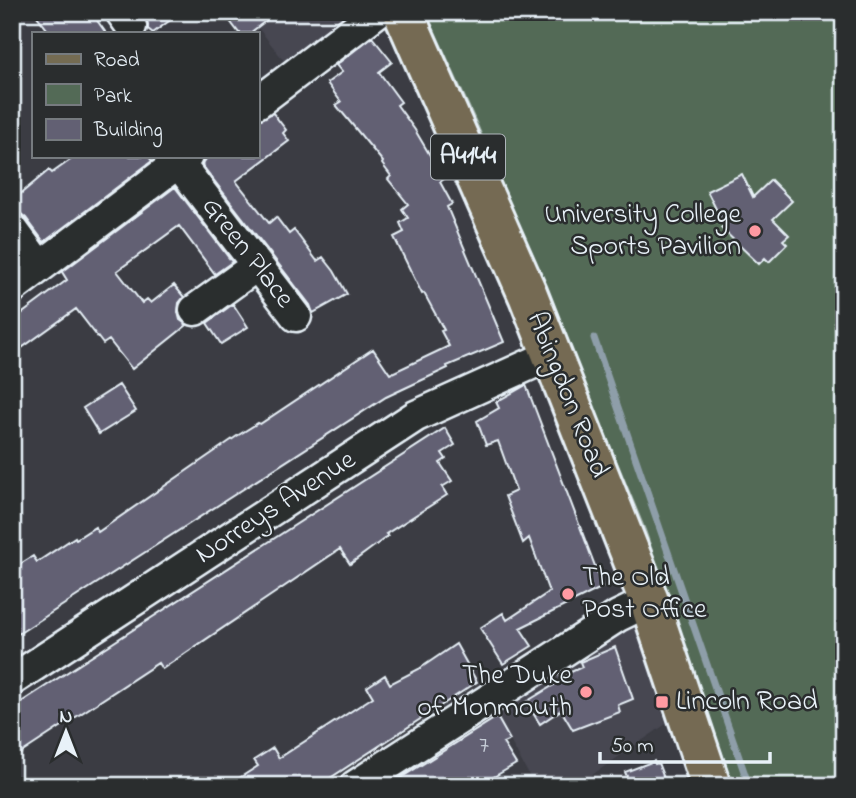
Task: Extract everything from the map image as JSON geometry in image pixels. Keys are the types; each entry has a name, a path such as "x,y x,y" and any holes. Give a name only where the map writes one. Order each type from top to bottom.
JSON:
{"main road":[{"name":"Abingdon Road","path":"403,12 506,244 649,601 711,786"}],"street":[{"path":"259,101 377,12"},
{"path":"12,288 179,158"},
{"name":"Green Place","path":"179,158 296,316"},
{"path":"12,229 40,267"},
{"path":"195,310 256,265"},
{"name":"Norreys Avenue","path":"12,680 416,416 551,355"},
{"path":"355,786 512,693 618,616 649,601"}],"shaded area":[{"path":"223,12 350,12 285,62 249,16"},
{"path":"635,625 666,724 576,786 535,786 495,713"}],"green space":[{"path":"426,12 844,12 844,786 733,786 645,530 478,127"}],"building":[{"path":"34,12 91,12 105,32 49,32"},
{"path":"143,12 181,12 154,32 148,29"},
{"path":"223,12 277,12 251,32 238,32"},
{"path":"372,37 392,62 379,72 401,102 397,105 444,179 440,182 452,204 447,207 504,342 447,366 448,368 386,397 12,638 12,569 33,556 37,562 95,527 98,532 237,436 260,424 373,349 390,374 449,346 441,331 444,330 424,293 422,294 394,237 404,232 400,223 408,218 402,209 408,204 388,179 391,176 383,162 336,105 341,102 327,83 342,72 336,65"},
{"path":"273,113 286,130 283,133 289,141 236,181 269,223 276,217 289,234 294,230 317,261 323,257 334,271 347,294 313,313 310,305 202,165 207,158 259,158 259,119"},
{"path":"73,158 150,158 152,161 44,242 26,218 20,213 12,212 12,201 49,170 52,173"},
{"path":"742,174 753,197 771,180 792,201 773,219 789,235 783,240 787,244 769,262 765,258 759,264 721,228 724,225 707,191"},
{"path":"175,187 232,262 215,274 179,226 117,271 142,303 147,299 151,303 174,285 184,297 179,303 178,312 180,320 187,325 132,369 109,340 103,344 76,309 12,355 12,321 67,280 62,272"},
{"path":"233,304 248,327 221,344 207,323"},
{"path":"119,385 136,411 99,434 83,408"},
{"path":"526,385 603,587 520,628 532,646 503,664 480,628 503,613 507,620 549,592 529,538 523,543 505,496 516,491 498,441 486,445 477,421 499,408 496,402"},
{"path":"445,428 455,445 442,453 446,459 440,463 452,481 442,487 447,495 386,534 388,536 350,564 340,549 162,669 158,663 12,759 12,708"},
{"path":"456,644 477,682 318,786 227,786 258,766 254,760 273,748 279,758 373,697 367,687 385,675 390,684 419,669"},
{"name":"The Duke of Monmouth","path":"615,647 633,699 618,705 620,712 573,730 561,710 540,724 526,702 562,680 560,677 582,667 580,662"},
{"path":"497,717 510,740 503,743 516,764 478,786 388,786"},
{"path":"654,761 655,764 658,763 667,786 631,786 625,772"}],"waterway":[{"path":"594,338 749,786"}],"place":[{"name":"University College Sports Pavilion","path":"755,231"},
{"name":"The Old Post Office","path":"568,594"},
{"name":"The Duke of Monmouth","path":"586,692"},
{"name":"Lincoln Road","path":"662,702"}]}
